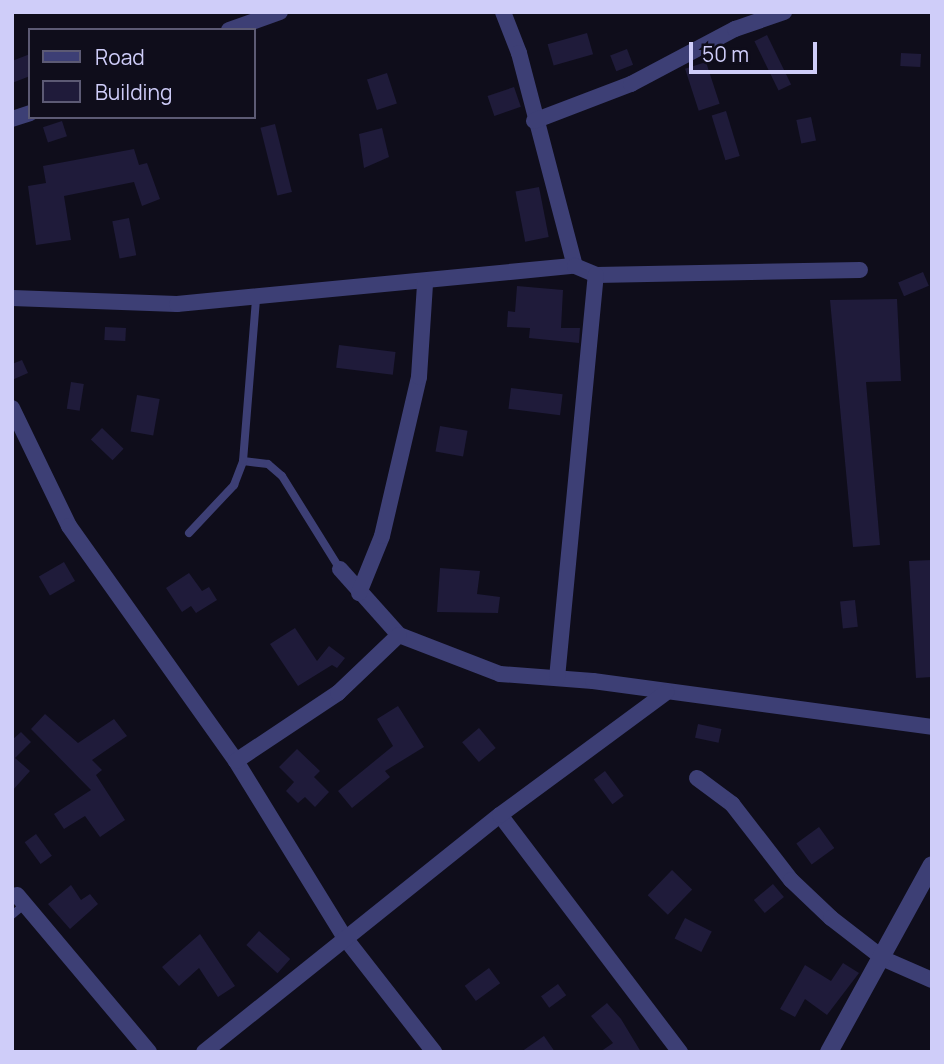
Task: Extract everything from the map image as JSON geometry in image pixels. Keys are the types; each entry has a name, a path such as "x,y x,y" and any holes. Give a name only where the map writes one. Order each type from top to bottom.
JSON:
{"street":[{"path":"235,28 280,12"},
{"path":"503,12 519,53 534,121 575,267"},
{"path":"534,121 631,84 735,29 784,12"},
{"path":"12,298 116,305 256,298 575,267 596,275 860,270"},
{"path":"557,678 596,275"},
{"path":"359,593 382,536 419,377 425,283"},
{"path":"12,408 69,526 236,761 345,938 434,1052"},
{"path":"340,569 399,635 500,674 557,678 932,727"},
{"path":"236,761 338,693 399,635"},
{"path":"204,1052 500,815 667,692"},
{"path":"697,778 732,804 791,880 884,959 932,980"},
{"path":"500,815 680,1052"},
{"path":"829,1052 884,959 932,864"},
{"path":"17,901 149,1052"}],"lane":[{"path":"189,533 234,485 243,461 256,298"},
{"path":"243,461 268,464 282,476 340,569"}],"building":[{"path":"587,33 593,54 554,65 548,44"},
{"path":"767,35 791,84 779,91 754,41"},
{"path":"627,49 633,65 616,71 610,55"},
{"path":"901,53 921,54 920,67 900,66"},
{"path":"28,55 28,77 12,83 12,61"},
{"path":"706,62 720,104 699,111 685,69"},
{"path":"387,73 397,103 377,110 367,79"},
{"path":"514,87 521,107 494,116 488,96"},
{"path":"726,111 740,156 725,160 712,115"},
{"path":"811,117 816,140 801,144 796,120"},
{"path":"62,121 67,136 48,142 43,127"},
{"path":"275,124 292,192 277,196 260,128"},
{"path":"382,128 389,157 364,168 359,134"},
{"path":"134,149 139,165 147,163 160,199 142,206 134,182 64,196 71,240 36,245 28,186 46,183 43,166"},
{"path":"539,187 549,237 525,242 515,192"},
{"path":"129,218 136,255 120,259 112,221"},
{"path":"923,272 929,286 904,296 898,283"},
{"path":"517,286 563,290 561,328 580,328 579,343 529,338 530,328 507,327 508,311 515,312"},
{"path":"897,299 901,381 866,382 880,545 853,547 830,300"},
{"path":"105,327 126,328 125,341 104,340"},
{"path":"339,345 396,352 393,375 336,368"},
{"path":"22,360 28,373 12,380 12,364"},
{"path":"71,382 84,384 80,411 67,409"},
{"path":"511,388 563,394 560,415 508,409"},
{"path":"137,395 160,399 153,435 131,431"},
{"path":"440,426 468,431 463,456 435,452"},
{"path":"102,428 124,449 112,460 91,440"},
{"path":"932,560 932,677 916,678 909,561"},
{"path":"64,562 75,581 50,596 39,576"},
{"path":"440,568 480,571 477,594 500,597 498,613 437,612"},
{"path":"189,573 202,591 209,587 217,600 196,613 191,606 182,612 166,588"},
{"path":"855,600 858,627 843,628 840,602"},
{"path":"295,628 317,661 329,646 345,658 337,668 332,665 298,686 270,644"},
{"path":"398,706 424,747 385,771 390,777 352,808 338,791 393,746 377,719"},
{"path":"45,714 78,743 114,719 127,736 92,760 102,770 96,775 125,820 100,837 85,816 64,829 54,814 91,790 31,729"},
{"path":"698,724 721,729 719,743 695,738"},
{"path":"479,728 496,748 479,762 462,742"},
{"path":"21,732 31,742 15,758 30,771 12,791 12,740"},
{"path":"297,749 320,771 314,777 329,792 315,807 305,797 298,803 286,791 294,782 279,767"},
{"path":"605,771 624,796 612,804 594,779"},
{"path":"819,827 834,848 812,864 796,843"},
{"path":"36,834 52,856 41,864 25,842"},
{"path":"672,870 692,889 668,915 648,895"},
{"path":"773,884 784,897 765,913 754,900"},
{"path":"71,885 81,900 90,894 98,904 70,929 48,904"},
{"path":"685,918 712,932 701,952 675,938"},
{"path":"259,931 290,959 277,973 246,945"},
{"path":"200,934 235,986 218,997 199,968 179,986 162,967"},
{"path":"843,963 859,973 827,1015 805,999 795,1017 780,1009 805,965 831,981"},
{"path":"489,968 500,983 476,1001 465,986"},
{"path":"558,984 566,995 549,1008 541,996"},
{"path":"607,1003 621,1019 641,1052 600,1052 613,1043 591,1016"},
{"path":"544,1036 555,1052 521,1052"}]}
